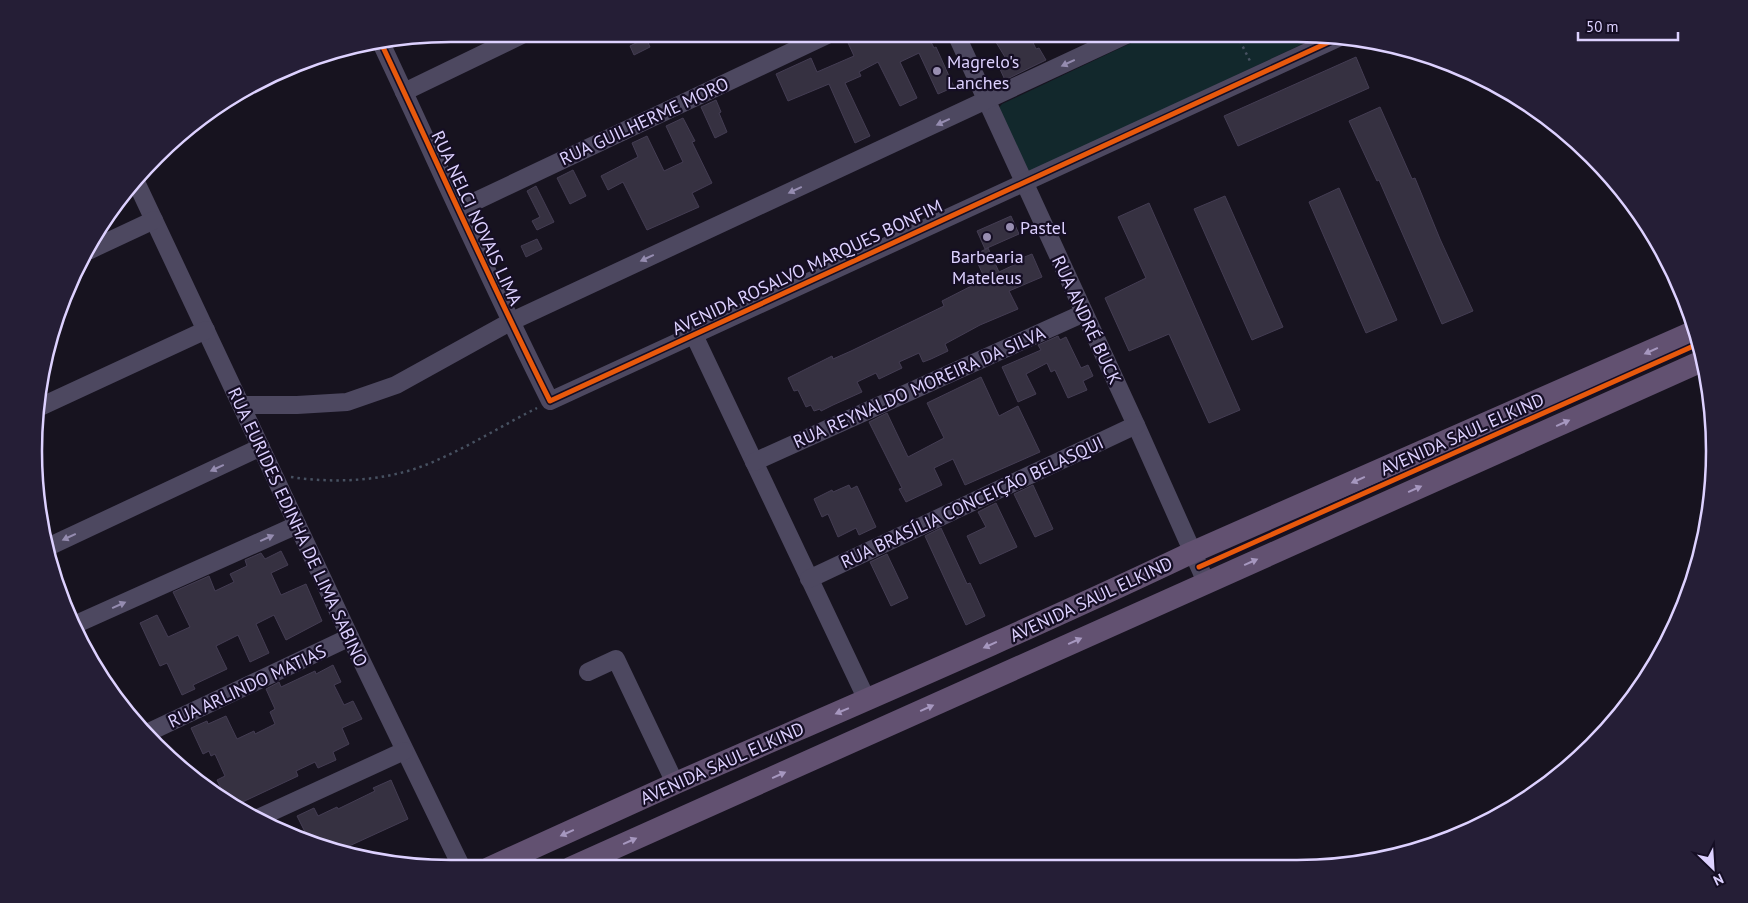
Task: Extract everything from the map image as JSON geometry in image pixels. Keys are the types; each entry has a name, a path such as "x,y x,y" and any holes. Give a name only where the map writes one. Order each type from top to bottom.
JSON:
{"main road":[{"name":"AVENIDA SAUL ELKIND","path":"506,860 674,783 867,700 1193,552 1688,334"},
{"name":"AVENIDA SAUL ELKIND","path":"588,860 1696,364"}],"street":[{"path":"404,92 507,42"},
{"name":"RUA GUILHERME MORO","path":"459,209 812,42"},
{"name":"RUA ANDRÉ BUCK","path":"960,42 1136,424 1206,582"},
{"path":"241,405 297,405 346,402 396,385 510,322 1111,42"},
{"name":"AVENIDA ROSALVO MARQUES BONFIM","path":"550,401 1326,43"},
{"name":"RUA NELCI NOVAIS LIMA","path":"384,48 510,322 550,401"},
{"name":"RUA EURIDES EDINHA DE LIMA SABINO","path":"140,187 350,638 458,860"},
{"path":"97,247 154,220"},
{"name":"RUA REYNALDO MOREIRA DA SILVA","path":"754,462 1084,312"},
{"path":"45,404 206,330"},
{"path":"694,335 867,700"},
{"name":"RUA BRASÍLIA CONCEIÇÃO BELASQUI","path":"809,578 1136,424"},
{"path":"53,545 261,447"},
{"path":"80,622 297,525"},
{"name":"RUA ARLINDO MATIAS","path":"153,730 350,638"},
{"path":"588,672 616,659 674,783"},
{"path":"266,815 404,751"}],"path":[{"path":"1242,42 1257,76"},
{"path":"273,474 314,480 359,480 395,474 434,462 550,401"}],"green space":[{"path":"1133,42 1306,42 1029,172 998,109 1002,104"}],"building":[{"path":"638,42 648,42 650,47 634,55 630,46"},
{"path":"848,42 931,42 934,48 936,47 954,87 938,94 919,53 900,62 917,98 900,106 878,62 859,72 861,76 845,83 870,136 855,143 829,84 788,101 776,74 811,58 817,72 854,56"},
{"path":"996,42 1033,42 1036,49 1039,48 1046,60 1005,80 999,67 1008,62"},
{"path":"1356,57 1369,88 1238,146 1224,116"},
{"path":"716,100 727,132 715,138 701,107"},
{"path":"1380,107 1412,179 1415,178 1473,311 1442,324 1379,180 1377,181 1349,121"},
{"path":"683,118 695,141 692,142 712,183 692,193 699,207 647,230 623,182 608,190 601,176 638,157 632,143 647,136 664,171 683,162 666,126"},
{"path":"573,170 586,196 570,204 557,178"},
{"path":"536,186 554,222 537,230 532,221 540,217 527,191"},
{"path":"1339,188 1397,320 1366,333 1309,202"},
{"path":"1225,196 1283,327 1252,340 1194,209"},
{"path":"1149,203 1240,410 1209,423 1169,334 1129,351 1105,298 1146,278 1118,217"},
{"path":"1011,216 1019,234 985,249 977,231"},
{"path":"537,239 542,249 526,257 521,246"},
{"path":"988,248 999,272 1018,263 1017,260 1032,254 1042,277 1009,291 1018,309 980,325 945,344 948,351 931,359 923,362 919,353 899,362 902,368 879,379 876,373 857,382 862,392 821,411 820,409 814,411 811,405 806,407 798,390 794,391 788,378 832,356 833,359 851,351 944,306 942,301 985,279 974,255"},
{"path":"1058,336 1060,340 1066,337 1081,368 1088,365 1093,376 1083,381 1087,390 1068,398 1055,370 1051,372 1047,363 1026,374 1036,394 1018,402 1002,367 1041,350 1038,345"},
{"path":"981,377 999,416 1018,406 1040,452 965,485 953,459 934,468 942,485 906,502 899,489 902,488 869,422 887,413 908,457 944,438 927,403"},
{"path":"849,485 851,489 857,486 876,527 859,535 856,528 838,537 828,514 822,517 814,499 832,490 833,492"},
{"path":"1033,485 1053,529 1035,537 1014,494"},
{"path":"996,503 1017,547 980,564 967,536 986,527 978,512"},
{"path":"941,528 967,584 970,583 985,616 966,625 925,536"},
{"path":"281,551 288,565 271,573 281,595 306,584 322,621 286,640 274,615 256,624 269,653 250,662 238,635 216,646 227,669 193,685 195,689 182,695 167,663 160,666 140,623 157,615 168,637 190,627 173,592 209,576 215,591 234,582 230,574 247,566 245,560 261,553 265,559"},
{"path":"887,554 908,598 891,606 870,562"},
{"path":"333,665 341,682 334,685 344,705 353,701 362,719 342,728 349,744 333,752 336,760 318,768 315,762 296,771 298,776 241,803 222,790 217,780 225,776 215,754 211,756 209,751 203,754 191,728 207,721 208,724 226,716 237,739 254,731 255,734 275,724 270,712 275,709 266,689 279,682 281,687 315,671 316,674"},
{"path":"391,780 408,819 347,847 306,833 297,816 314,808 318,816 337,807 338,809 375,791 373,788"}],"cycle path":[{"path":"384,48 550,401 1326,43"},
{"path":"1199,567 1692,347"}],"place":[{"name":"Magrelo's Lanches","path":"937,71"},
{"name":"Pastel","path":"1010,227"},
{"name":"Barbearia Mateleus","path":"987,237"}]}
